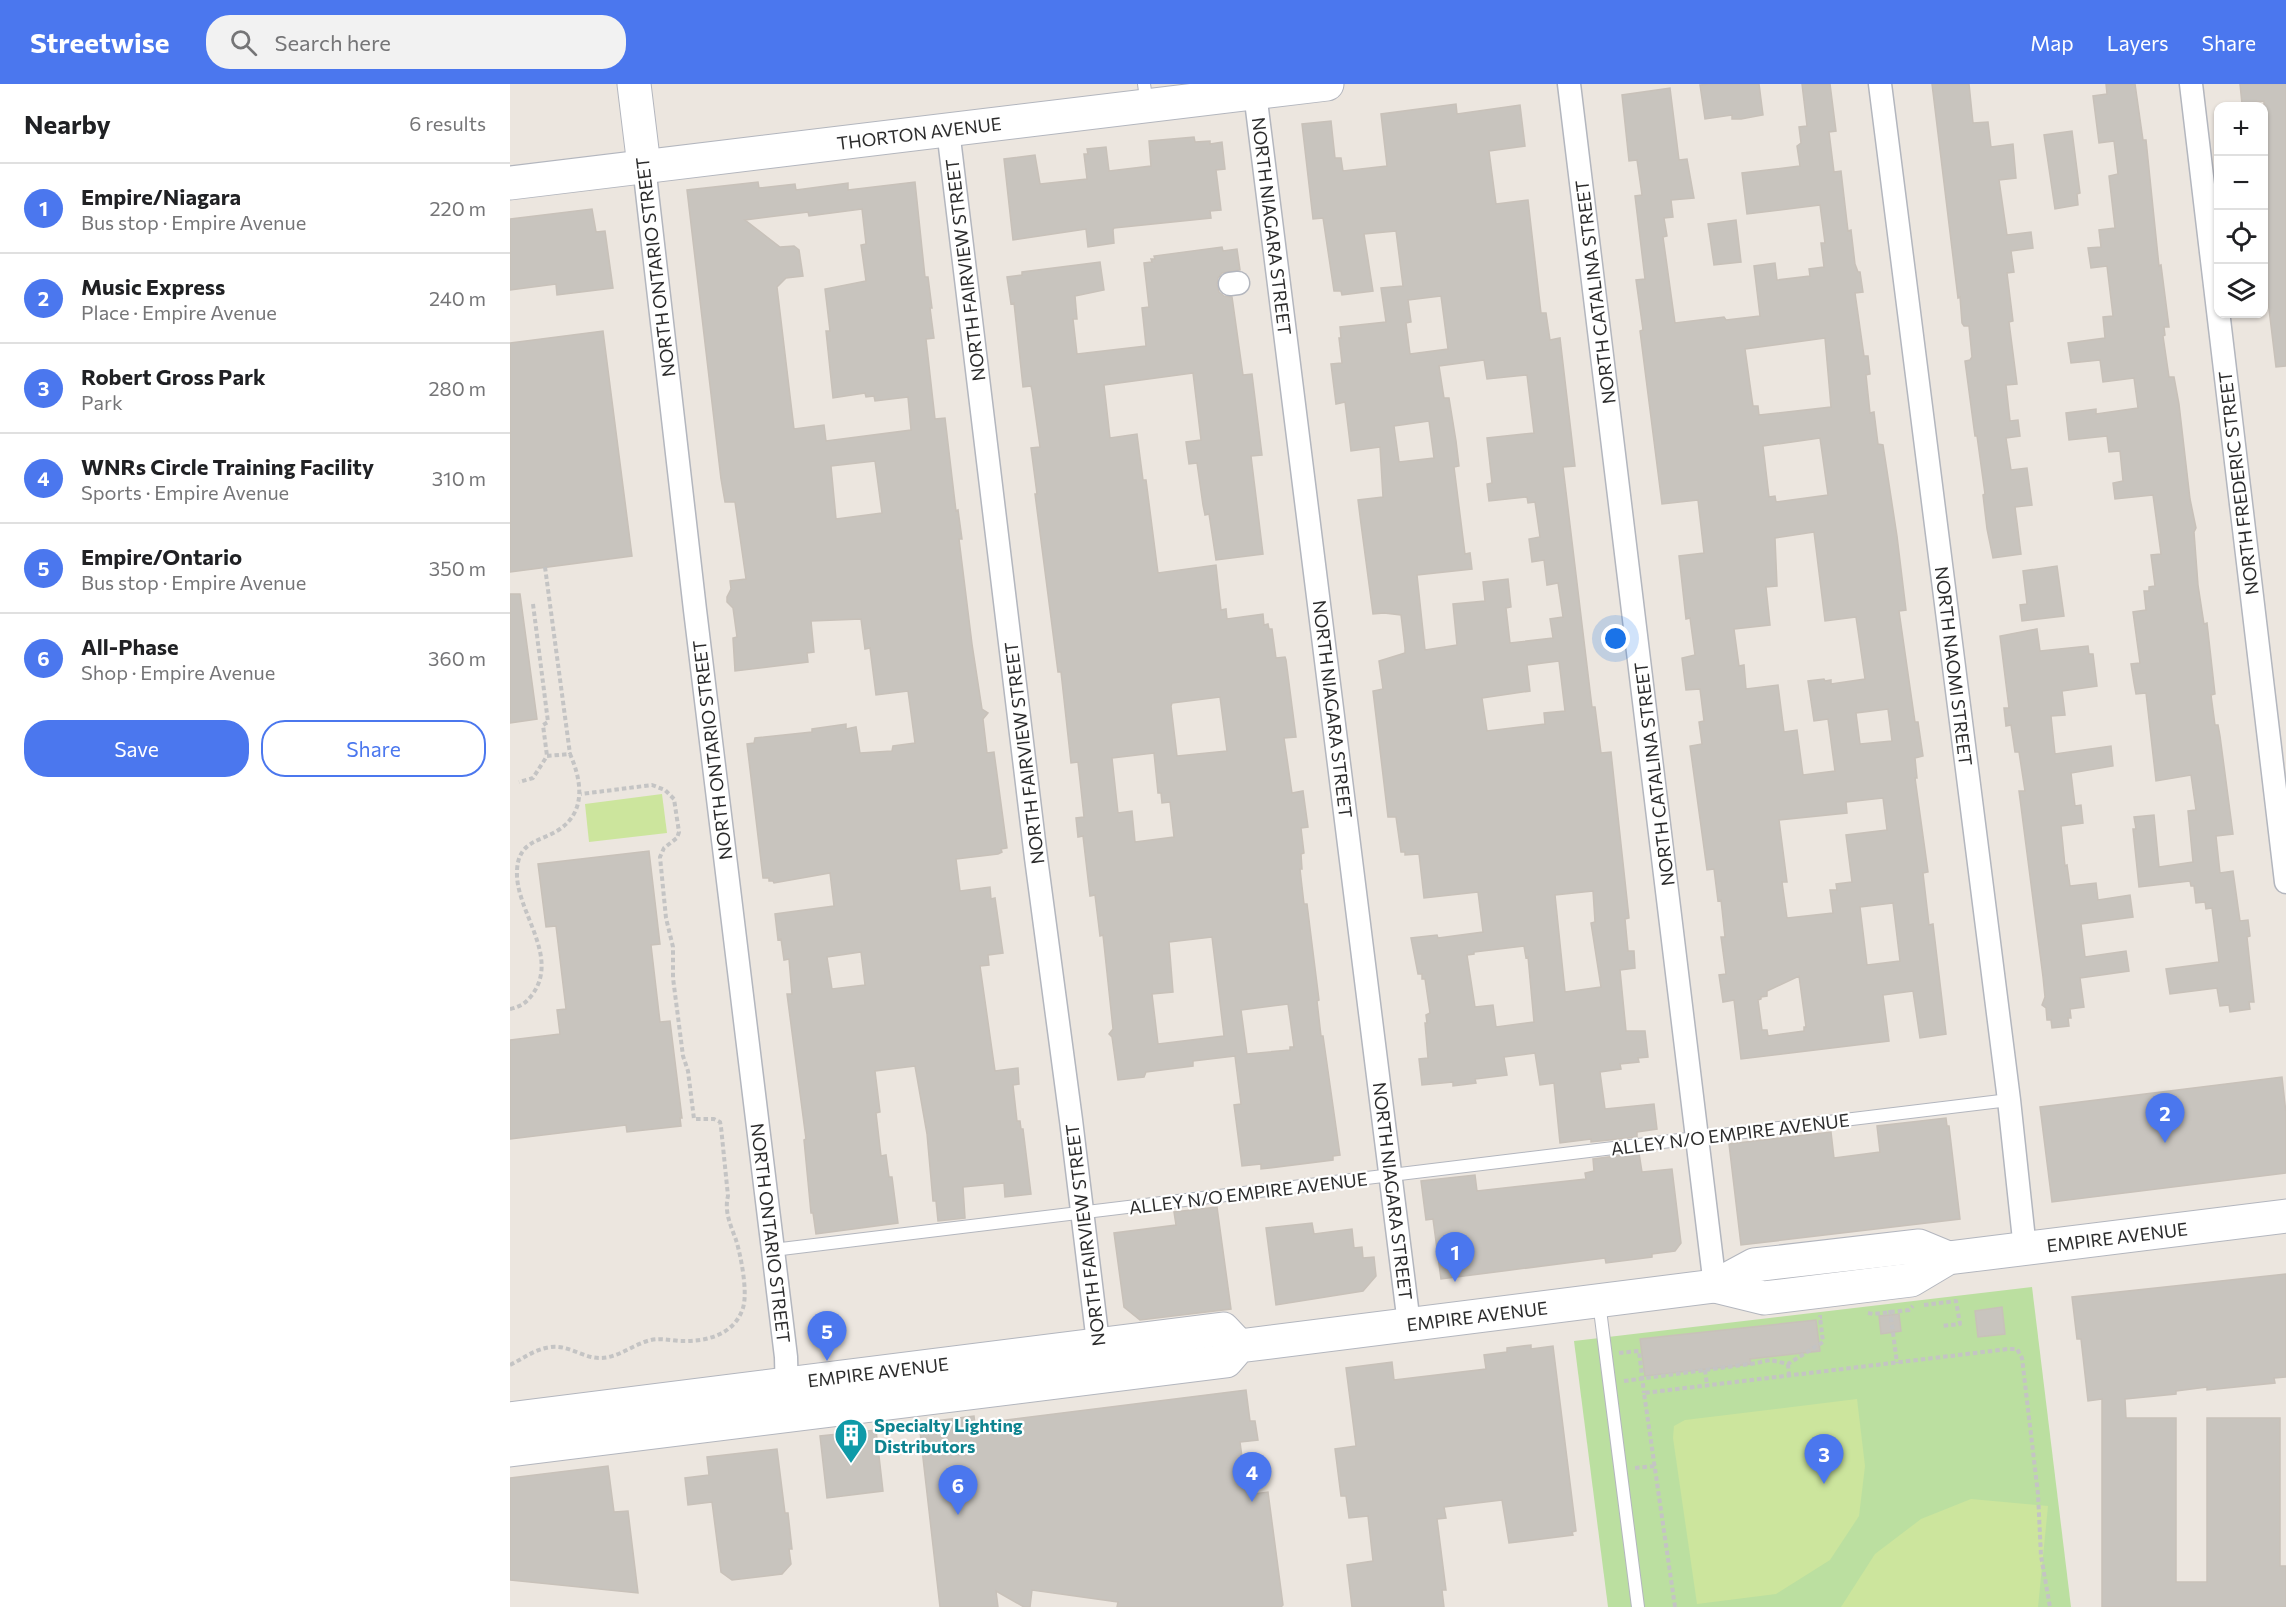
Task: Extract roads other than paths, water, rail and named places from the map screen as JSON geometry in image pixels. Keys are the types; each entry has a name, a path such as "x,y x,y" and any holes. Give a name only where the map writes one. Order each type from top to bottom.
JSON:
{"main road":[{"name":"NORTH ONTARIO STREET","path":"634,84 644,166"},
{"name":"THORTON AVENUE","path":"510,183 948,130 1146,95 1256,93 1327,84"},
{"name":"EMPIRE AVENUE","path":"510,1419 787,1383 1100,1360 1226,1361 1239,1346 1715,1286 1764,1298 1888,1297 1948,1258 2286,1216"},
{"name":"EMPIRE AVENUE","path":"1715,1286 1754,1265 1919,1246 1948,1258"},
{"name":"EMPIRE AVENUE","path":"510,1450 788,1416 1100,1360"}],"street":[{"name":"NORTH CATALINA STREET","path":"1569,84 1715,1286"},
{"name":"NORTH NAOMI STREET","path":"1880,84 2009,1100 2025,1249"},
{"name":"NORTH FREDERIC STREET","path":"2191,84 2286,882"},
{"name":"NORTH NIAGARA STREET","path":"1256,93 1409,1324"},
{"name":"NORTH FAIRVIEW STREET","path":"948,130 1036,858 1100,1360"},
{"name":"NORTH ONTARIO STREET","path":"644,166 695,610 786,1357 788,1416"}],"lane":[{"name":"ALLEY N/O EMPIRE AVENUE","path":"773,1250 2009,1100"},
{"path":"1599,1300 1638,1607"}],"place":[{"name":"Music Express","path":"2165,1143"},
{"name":"Empire/Niagara","path":"1455,1282"},
{"name":"Empire/Ontario","path":"827,1361"},
{"name":"Specialty Lighting Distributors","path":"851,1464"},
{"name":"Robert Gross Park","path":"1824,1484"},
{"name":"WNRs Circle Training Facility","path":"1252,1502"},
{"name":"All-Phase","path":"958,1515"}]}
